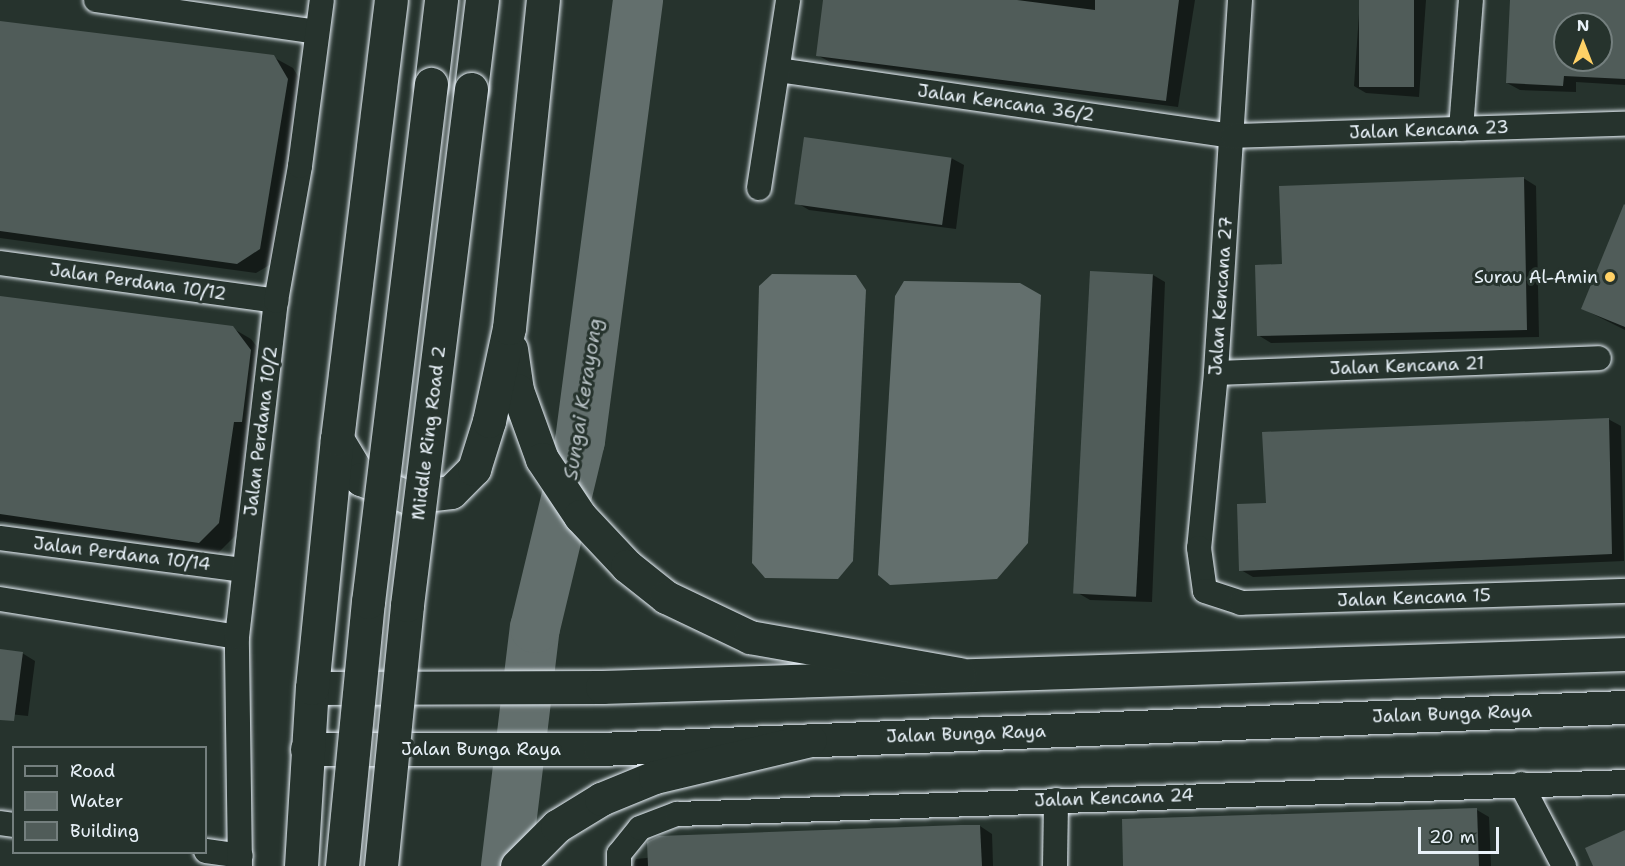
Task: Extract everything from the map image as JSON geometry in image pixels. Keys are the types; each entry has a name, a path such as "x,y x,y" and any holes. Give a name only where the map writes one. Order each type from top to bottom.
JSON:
{"main road":[{"path":"301,866 312,688 336,439 391,0"},
{"path":"342,866 368,602 441,0"},
{"name":"Middle Ring Road 2","path":"381,866 407,605 482,0"},
{"path":"336,439 361,479 408,496 451,492 474,469 489,421 508,328 543,0"},
{"path":"508,328 517,390 542,459 580,516 627,566 666,597 750,637 959,674"},
{"path":"312,688 602,687 1625,654"},
{"name":"Jalan Bunga Raya","path":"308,749 600,749 1625,708"},
{"path":"517,866 557,826 601,799 655,777 810,740"}],"street":[{"path":"96,0 317,32"},
{"name":"Jalan Perdana 10/2","path":"241,861 237,637 276,301 300,166 322,0"},
{"path":"759,188 788,0"},
{"name":"Jalan Kencana 27","path":"1205,591 1199,548 1216,373 1240,0"},
{"path":"1461,129 1472,0"},
{"name":"Jalan Kencana 36/2","path":"778,70 1233,136"},
{"name":"Jalan Kencana 23","path":"1233,136 1625,124"},
{"name":"Jalan Perdana 10/12","path":"0,262 276,301"},
{"name":"Jalan Kencana 21","path":"1216,373 1599,358"},
{"name":"Jalan Perdana 10/14","path":"0,538 244,570"},
{"name":"Jalan Kencana 15","path":"1205,591 1241,603 1625,591"},
{"path":"0,599 237,637"},
{"name":"Jalan Kencana 24","path":"619,860 640,828 677,814 1625,782"},
{"path":"1521,784 1564,866"},
{"path":"1055,866 1056,800"},
{"path":"207,851 241,861"}],"water":[{"path":"772,274 856,275 866,290 853,561 838,579 765,578 752,563 759,286"},
{"path":"904,281 1020,283 1041,295 1028,543 997,579 890,585 878,575 895,296"}],"building":[{"path":"823,0 1017,0 1095,10 1095,0 1179,0 1166,101 816,56"},
{"path":"1359,0 1414,0 1414,87 1359,87"},
{"path":"1510,0 1625,0 1625,79 1564,76 1563,86 1506,83"},
{"path":"0,21 274,55 288,79 260,249 237,264 0,231"},
{"path":"804,137 952,158 942,225 795,204"},
{"path":"1524,177 1527,330 1257,336 1255,265 1282,264 1279,186"},
{"name":"Surau Al-Amin","path":"1625,205 1625,327 1581,309"},
{"path":"1090,271 1153,274 1136,597 1073,594"},
{"path":"0,296 233,326 251,350 242,422 234,422 219,523 199,543 0,514"},
{"path":"1609,418 1612,554 1239,571 1237,504 1266,503 1262,432"},
{"path":"0,649 23,652 14,721 0,720"},
{"path":"1477,808 1479,866 1123,866 1122,819"},
{"path":"980,825 982,866 648,866 647,842 659,836"},
{"path":"1625,830 1625,866 1593,866 1585,848"}],"waterway":[{"name":"Sungai Kerayong","path":"506,866 535,628 580,441 638,0"}],"place":[{"name":"Surau Al-Amin","path":"1610,277"}]}
